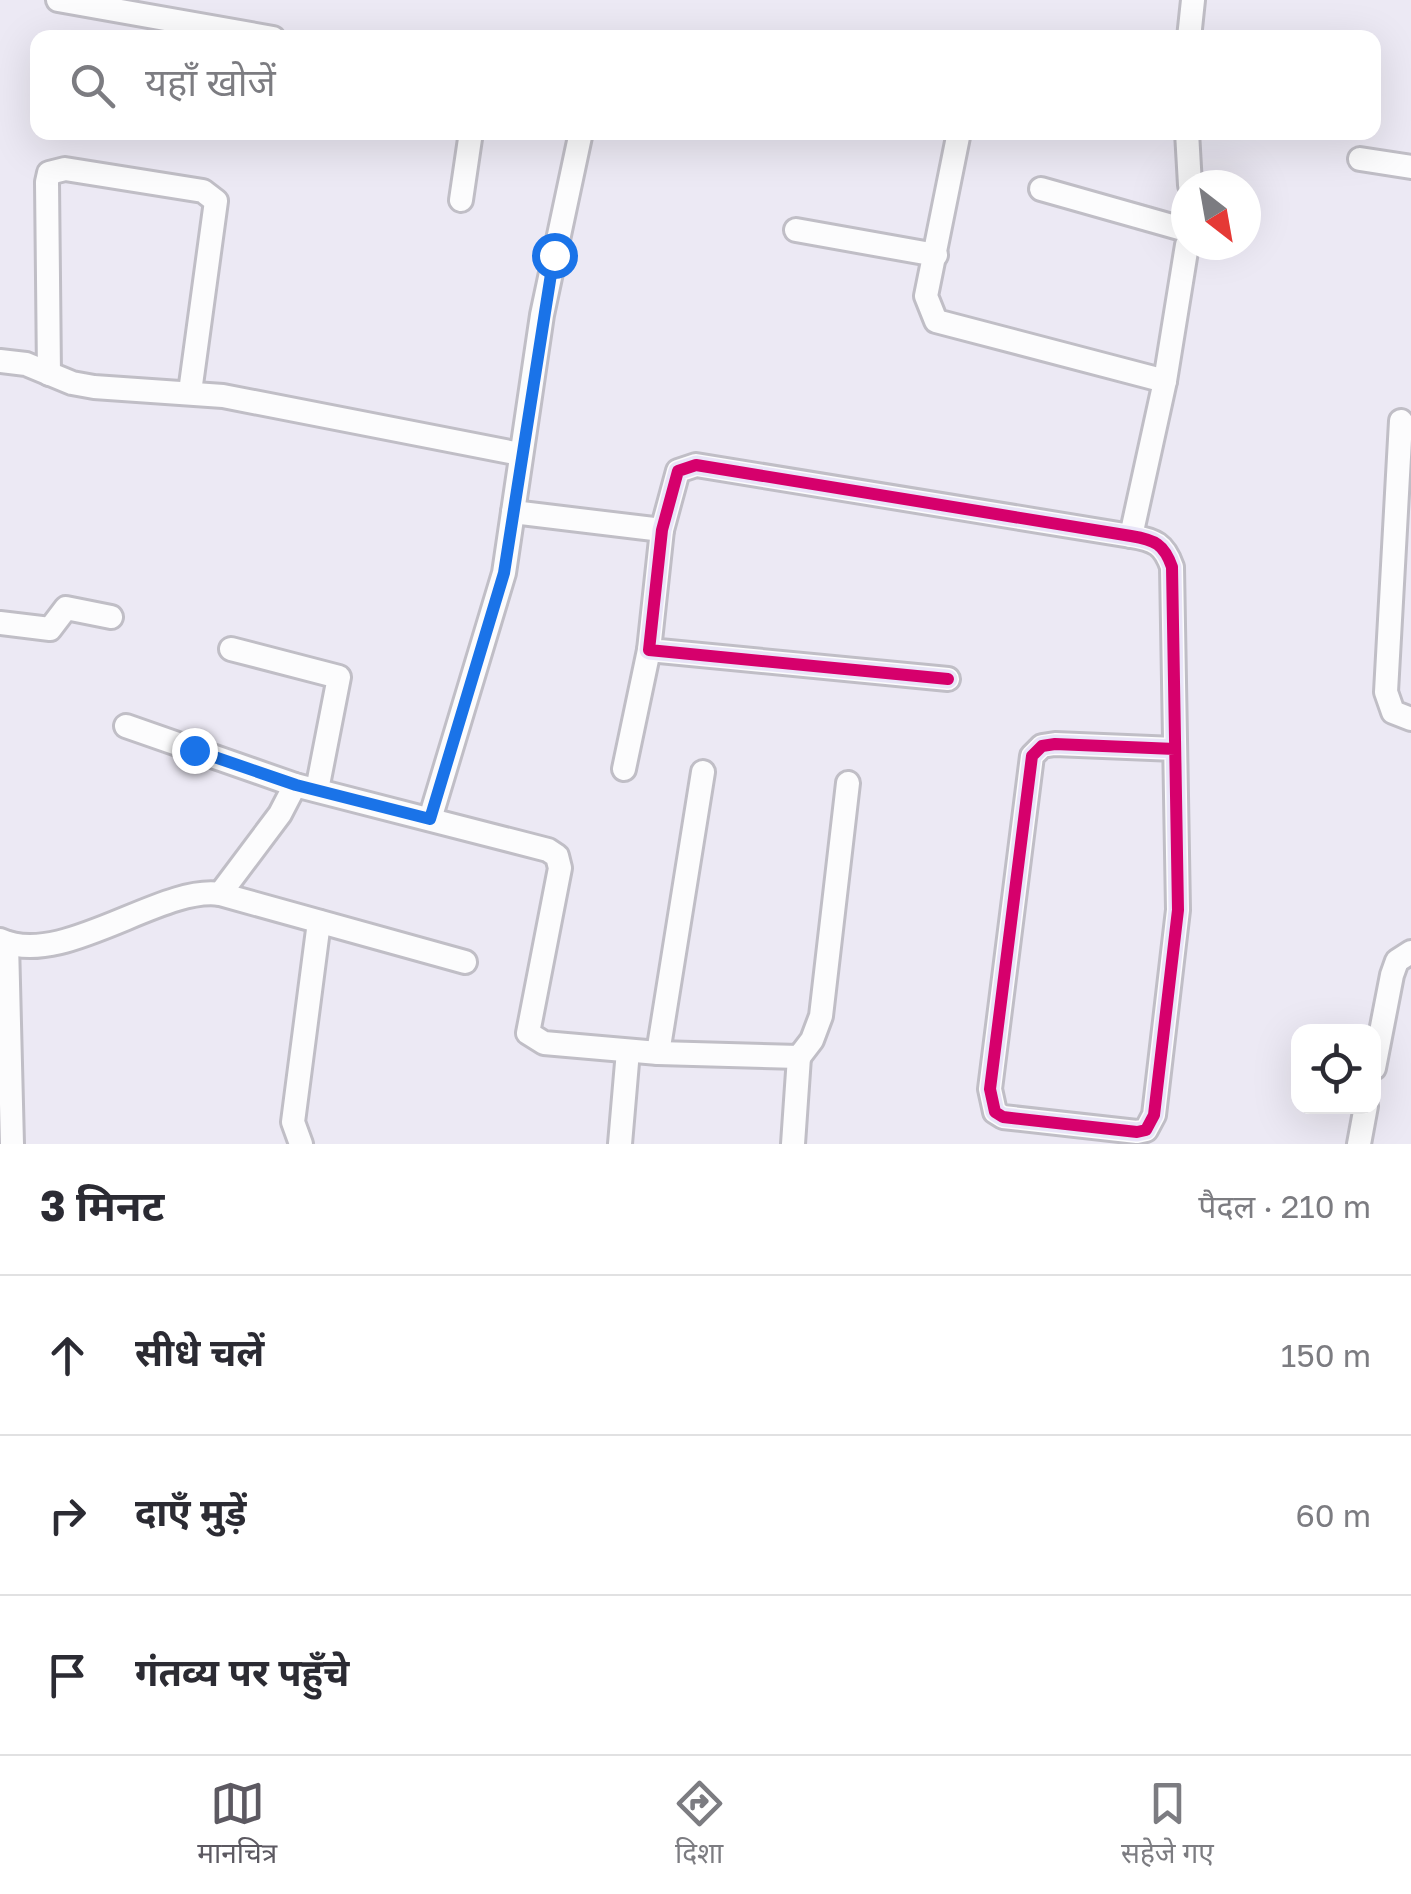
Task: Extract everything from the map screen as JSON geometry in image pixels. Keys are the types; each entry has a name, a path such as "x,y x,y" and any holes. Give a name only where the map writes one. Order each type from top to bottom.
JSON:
{"street":[{"path":"58,0 228,30"},
{"path":"1190,30 1193,0"},
{"path":"461,200 469,140"},
{"path":"430,819 504,573 542,315 579,140"},
{"path":"958,140 926,296 936,321 1165,381"},
{"path":"1187,140 1189,170"},
{"path":"1360,160 1411,167"},
{"path":"50,374 47,182 48,174 65,168 203,191 216,201 190,392"},
{"path":"1042,189 1171,226"},
{"path":"796,230 936,255"},
{"path":"1131,536 1165,381 1184,260"},
{"path":"0,362 26,364 94,387 190,392 520,454"},
{"path":"1401,421 1404,484 1386,692 1393,712 1411,720"},
{"path":"624,769 648,650 662,530 678,471 696,465 1154,540 1166,548 1172,567 1178,910 1151,1124 1146,1130 1128,1132 1003,1117 995,1112 990,1089 1032,756 1042,746 1055,744 1175,750"},
{"path":"513,512 662,530"},
{"path":"0,624 50,628 66,608 111,617"},
{"path":"220,894 306,788 339,677 231,649"},
{"path":"648,650 948,679"},
{"path":"126,726 306,788 539,845 557,856 560,868 528,1033 544,1043 658,1054 798,1057"},
{"path":"658,1054 703,772"},
{"path":"793,1144 798,1057 812,1040 820,1016 848,784"},
{"path":"12,1144 4,941 80,936 184,896 220,894 466,962"},
{"path":"302,1144 293,1122 319,922"},
{"path":"1381,1031 1392,974 1397,961 1411,952"},
{"path":"620,1144 628,1051"},
{"path":"1358,1144 1364,1114"}],"cycle path":[{"path":"948,679 649,650 662,530 678,471 696,465 1131,536 1158,544 1166,553 1172,567 1178,910 1154,1115 1146,1130 1137,1132 1003,1117 995,1112 990,1089 1032,756 1042,746 1055,744 1175,749"}],"route":[{"path":"194,750 296,785 430,819 504,573 554,255"}]}
